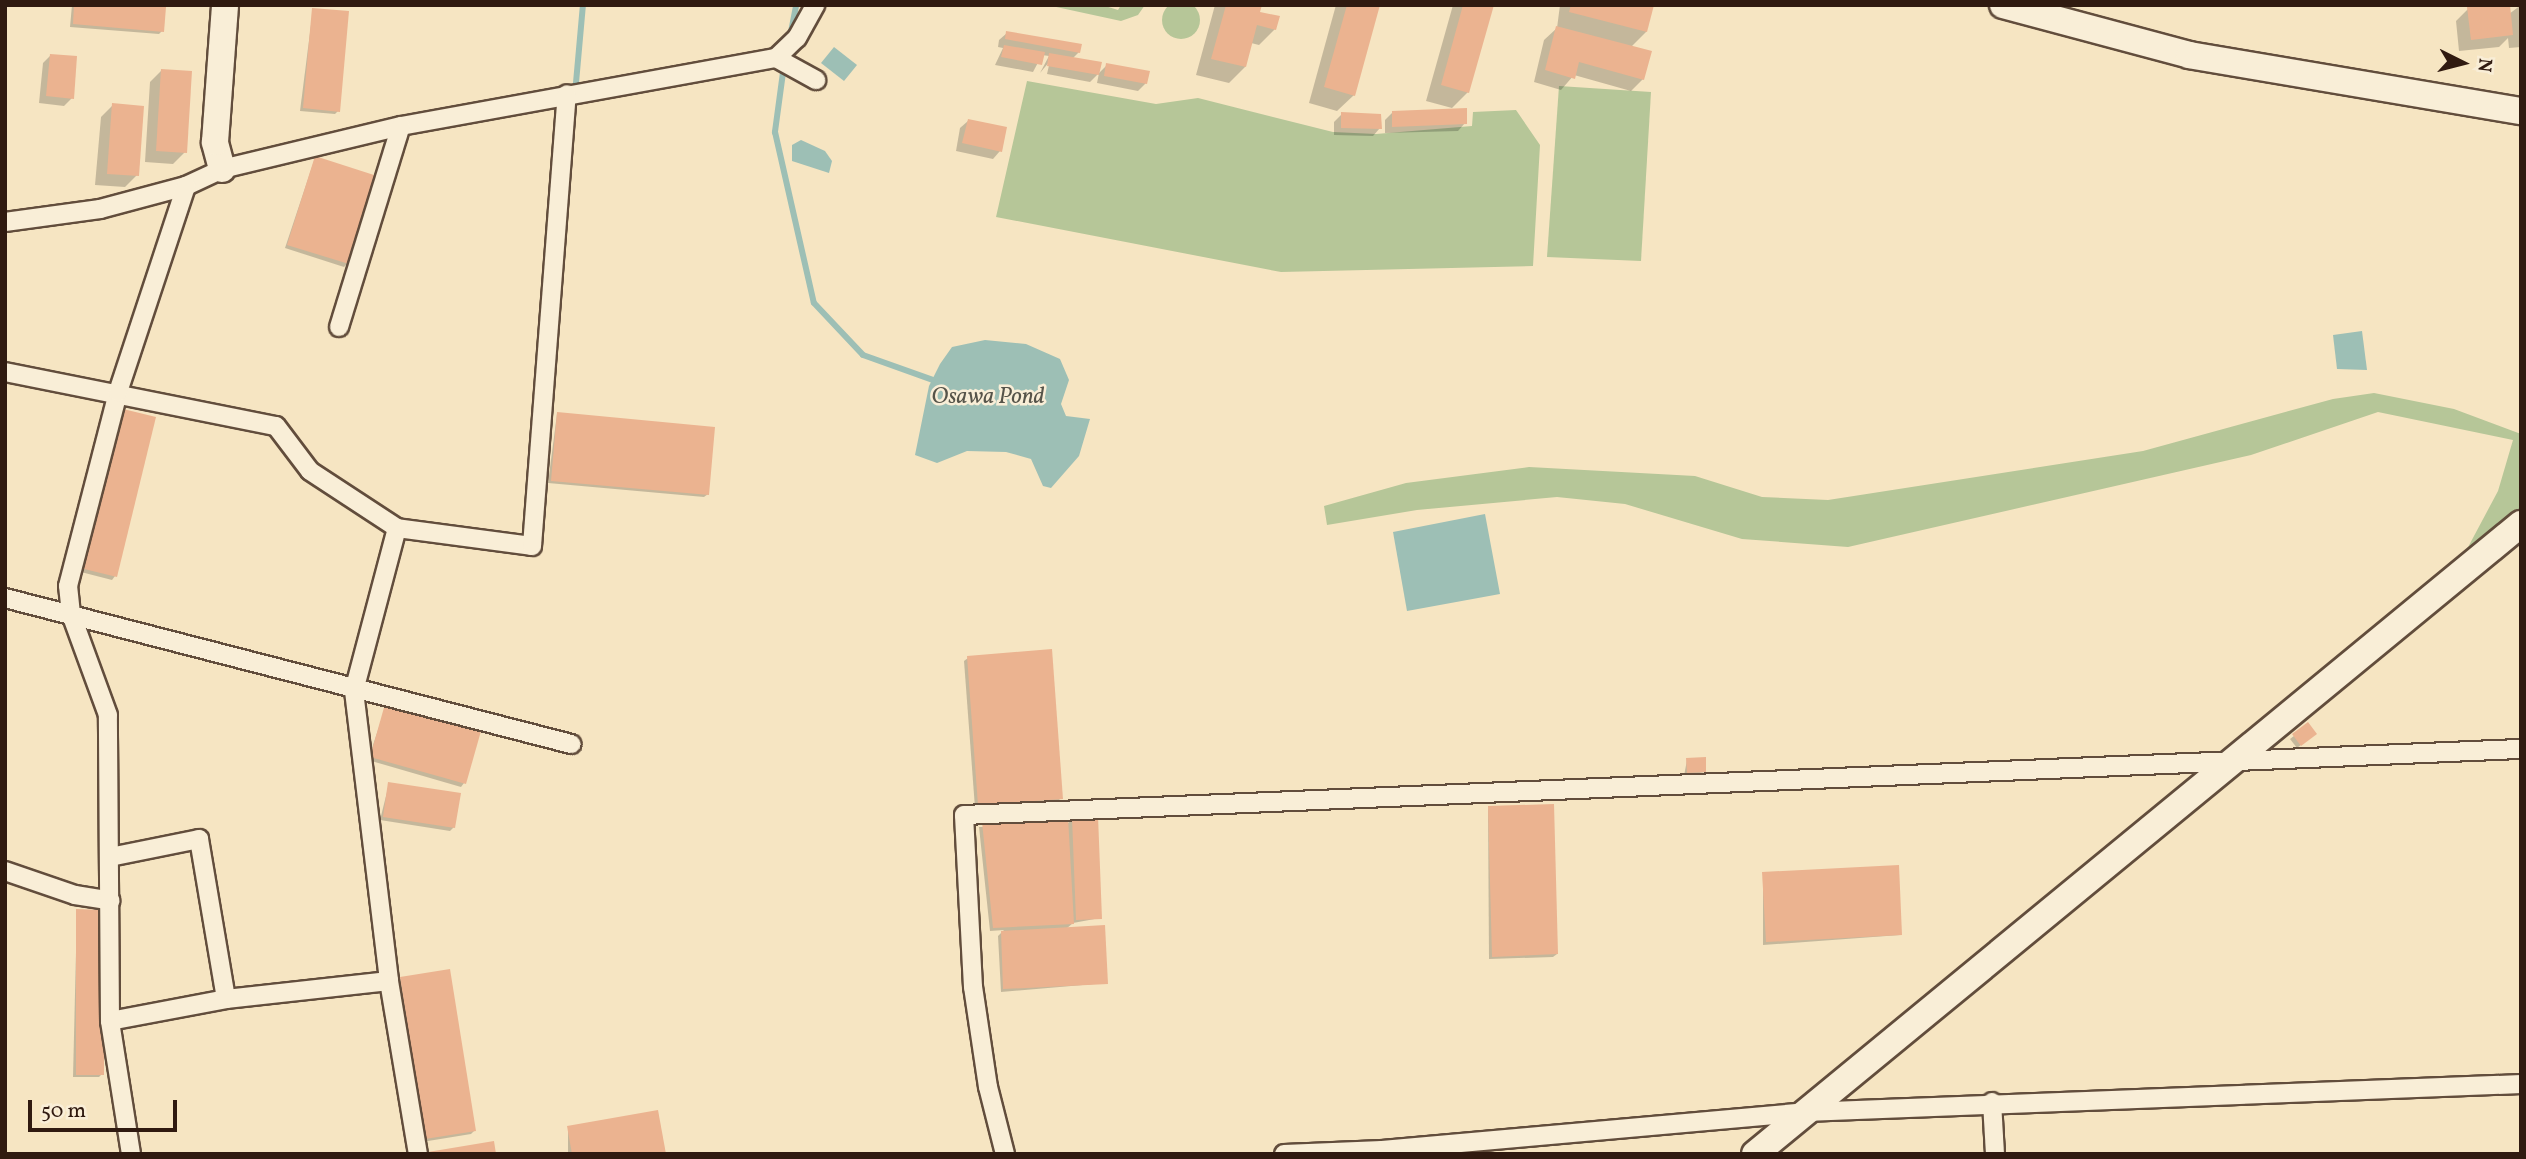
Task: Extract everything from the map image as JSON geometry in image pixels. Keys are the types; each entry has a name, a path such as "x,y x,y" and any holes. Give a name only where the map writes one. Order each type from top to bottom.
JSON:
{"street":[{"path":"222,169 215,142 225,5"},
{"path":"5,222 100,209 186,186 222,169 401,126 776,58 797,38 815,5"},
{"path":"2003,5 2189,55 2521,111"},
{"path":"776,58 816,80"},
{"path":"5,372 118,392 276,426 310,471 397,528 531,546 567,94"},
{"path":"339,327 401,126"},
{"path":"131,1154 110,1021 108,715 71,614 68,586 118,392 186,186"},
{"path":"1755,1154 2521,524"},
{"path":"397,528 354,691 389,982 418,1154"},
{"path":"5,598 354,691 572,744"},
{"path":"1005,1154 988,1087 973,987 964,815 2521,749"},
{"path":"110,857 199,839 226,999"},
{"path":"5,871 75,895 111,901"},
{"path":"110,1021 226,999 389,982"},
{"path":"1284,1154 1382,1150 1805,1112 1992,1102 2521,1084"},
{"path":"1992,1102 1995,1154"}],"green space":[{"path":"1181,1 1194,7 1200,20 1194,33 1181,39 1168,33 1162,20 1168,7"},
{"path":"1047,5 1102,5 1118,10 1121,5 1145,5 1138,15 1121,21"},
{"path":"1027,81 1156,104 1198,98 1333,132 1376,134 1472,126 1473,112 1516,110 1540,145 1533,266 1281,272 996,217"},
{"path":"1559,86 1651,92 1641,261 1547,257"},
{"path":"2374,393 2454,409 2521,434 2521,508 2466,551 2498,491 2513,440 2378,412 2251,455 1848,547 1742,539 1625,504 1557,497 1417,510 1327,525 1324,506 1406,483 1529,467 1695,476 1762,497 1828,500 2143,451 2333,399"}],"water":[{"path":"834,47 857,65 844,81 821,63"},
{"path":"801,140 825,151 832,161 829,173 792,161 792,145"},
{"path":"2362,331 2367,370 2337,369 2333,335"},
{"name":"Osawa Pond","path":"985,340 1026,344 1060,359 1069,380 1061,404 1066,416 1090,419 1079,456 1051,488 1043,486 1031,459 1006,452 967,451 937,463 915,455 929,386 940,364 952,347"},
{"path":"1485,514 1500,594 1407,611 1393,532"}],"building":[{"path":"74,5 166,7 164,32 73,24"},
{"path":"1226,5 1262,5 1260,12 1280,16 1276,30 1257,25 1246,67 1211,59"},
{"path":"1347,5 1380,5 1355,96 1324,87"},
{"path":"1463,5 1494,5 1469,93 1441,85"},
{"path":"1571,5 1654,5 1647,32 1569,12"},
{"path":"2510,5 2513,35 2471,40 2467,7"},
{"path":"312,8 349,11 340,112 303,108"},
{"path":"1556,26 1652,51 1644,80 1579,62 1575,79 1545,70"},
{"path":"1006,31 1082,44 1080,53 1005,39"},
{"path":"1004,45 1045,52 1042,65 1001,57"},
{"path":"1049,53 1102,62 1099,75 1047,66"},
{"path":"50,54 77,56 74,99 46,96"},
{"path":"1106,63 1150,71 1147,84 1104,76"},
{"path":"161,69 192,71 187,153 156,151"},
{"path":"112,103 144,106 139,176 107,174"},
{"path":"1467,108 1467,124 1392,127 1392,111"},
{"path":"1341,112 1381,114 1382,129 1341,128"},
{"path":"968,119 1007,127 1002,152 962,143"},
{"path":"315,156 377,176 349,264 287,245"},
{"path":"119,408 156,417 117,577 80,568"},
{"path":"557,412 715,427 709,495 551,481"},
{"path":"1052,649 1063,799 978,805 967,656"},
{"path":"385,704 481,731 466,784 370,757"},
{"path":"2308,722 2317,734 2301,746 2292,734"},
{"path":"1706,757 1706,772 1687,773 1686,758"},
{"path":"388,782 461,793 455,828 383,817"},
{"path":"1554,804 1558,954 1492,957 1488,806"},
{"path":"1098,816 1102,919 1076,920 1072,817"},
{"path":"1068,817 1074,924 993,928 982,822"},
{"path":"1899,865 1902,935 1766,942 1762,872"},
{"path":"76,909 104,910 104,1075 76,1075"},
{"path":"1105,925 1108,984 1003,989 1001,931"},
{"path":"450,969 476,1131 425,1139 400,977"},
{"path":"658,1110 666,1154 572,1154 567,1126"},
{"path":"494,1141 496,1154 428,1154 428,1152"}],"waterway":[{"path":"575,94 583,5"},
{"path":"790,37 796,5"},
{"path":"784,65 775,132 814,303 863,355 933,380"}]}
